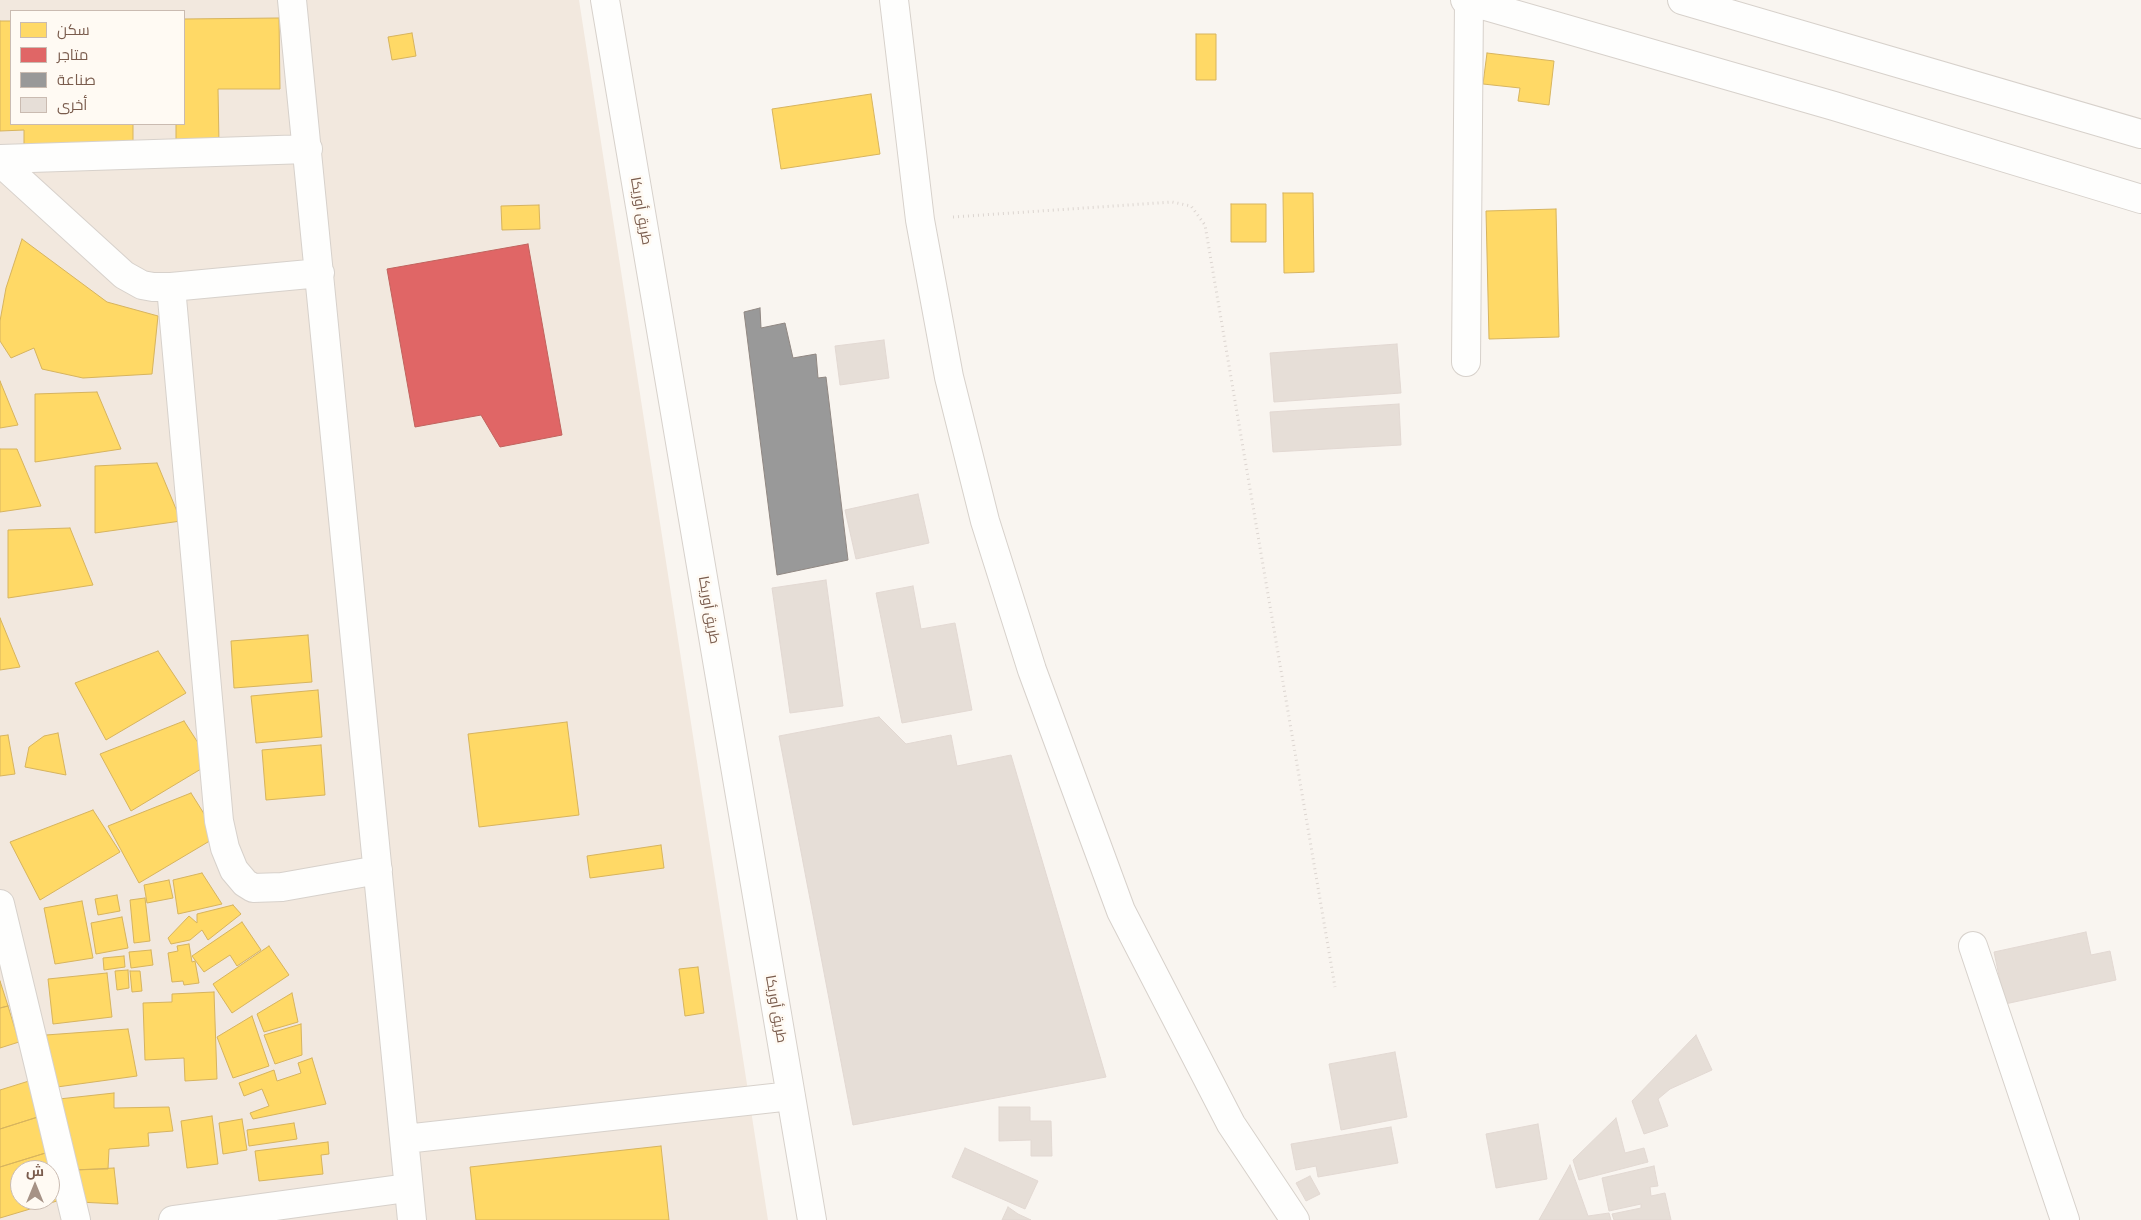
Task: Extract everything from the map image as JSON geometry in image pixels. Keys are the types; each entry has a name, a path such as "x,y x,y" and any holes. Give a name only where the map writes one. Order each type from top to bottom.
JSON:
{"street":[{"path":"292,0 405,1139 407,1188 412,1220"},
{"name":"طريق أوريكا","path":"605,0 812,1220"},
{"path":"894,0 920,220 949,377 985,521 1032,670 1118,902 1231,1124 1295,1220"},
{"path":"1682,0 2141,134"},
{"path":"1466,362 1467,1 1834,106 2141,199"},
{"path":"0,160 308,148"},
{"path":"0,160 124,275 142,285 171,287 320,273"},
{"path":"171,287 219,821 225,848 234,870 245,883 253,888 282,887 378,870"},
{"path":"0,904 76,1220"},
{"path":"1972,946 2065,1220"},
{"path":"405,1139 791,1096"},
{"path":"172,1220 407,1188"}],"path":[{"path":"920,220 1172,202 1192,206 1205,225 1335,987"}],"shaded area":[{"path":"0,0 579,0 768,1220 0,1220"}],"building: سكن":[{"path":"279,18 280,89 218,89 219,144 176,145 176,125 185,125 185,19"},
{"path":"0,21 10,21 10,125 133,125 133,145 24,146 24,130 0,131"},
{"path":"412,33 416,56 392,60 388,37"},
{"path":"1196,34 1216,34 1216,80 1196,80"},
{"path":"1487,53 1554,61 1549,105 1518,101 1520,88 1483,84"},
{"path":"871,94 880,154 781,169 772,109"},
{"path":"1283,193 1313,193 1314,272 1284,273"},
{"path":"1231,204 1266,204 1266,242 1231,242"},
{"path":"539,205 540,229 502,230 501,206"},
{"path":"1556,209 1559,337 1489,339 1486,211"},
{"path":"22,239 107,302 158,316 152,374 83,378 42,369 34,348 11,358 0,341 0,321 6,288"},
{"path":"0,381 18,425 0,428"},
{"path":"97,392 121,449 35,462 35,394"},
{"path":"0,449 17,449 41,506 0,512"},
{"path":"157,463 181,521 95,533 95,466"},
{"path":"70,528 93,585 8,598 8,530"},
{"path":"0,618 20,667 0,670"},
{"path":"308,635 312,682 234,688 231,641"},
{"path":"158,651 186,693 106,740 75,683"},
{"path":"318,690 322,737 256,743 251,696"},
{"path":"184,721 211,763 131,811 100,754"},
{"path":"567,722 579,815 479,827 468,734"},
{"path":"58,733 66,775 25,767 29,747 44,736"},
{"path":"8,735 15,774 0,776 0,736"},
{"path":"321,745 325,795 266,800 262,750"},
{"path":"191,793 218,836 139,883 108,826"},
{"path":"93,810 120,852 40,900 10,842"},
{"path":"661,845 664,868 590,878 587,856"},
{"path":"202,873 222,904 178,914 173,880"},
{"path":"169,880 173,898 147,903 144,885"},
{"path":"117,895 120,911 98,915 95,899"},
{"path":"145,898 150,941 134,943 130,900"},
{"path":"82,901 93,958 55,964 44,908"},
{"path":"233,905 241,914 208,940 202,930 190,940 171,944 168,938 189,916 197,923 197,914"},
{"path":"122,917 128,948 96,954 91,923"},
{"path":"242,922 261,950 237,966 230,955 204,972 192,956"},
{"path":"189,944 192,962 195,961 199,983 184,985 183,981 172,982 168,953 178,951 177,946"},
{"path":"269,946 289,975 232,1013 213,984"},
{"path":"151,950 153,965 131,968 129,952"},
{"path":"124,956 125,967 104,970 103,958"},
{"path":"698,967 704,1013 685,1016 679,969"},
{"path":"128,970 129,988 117,990 115,971"},
{"path":"130,971 140,971 142,991 132,992"},
{"path":"107,973 112,1017 53,1024 48,979"},
{"path":"0,981 8,1006 0,1008"},
{"path":"214,992 217,1079 185,1081 184,1058 145,1060 143,1003 172,1002 172,994"},
{"path":"292,993 298,1022 264,1032 257,1014"},
{"path":"8,1006 19,1042 0,1048 0,1008"},
{"path":"252,1016 269,1066 233,1078 217,1037"},
{"path":"301,1024 302,1055 275,1064 264,1035"},
{"path":"128,1029 137,1076 57,1087 46,1035"},
{"path":"312,1058 326,1104 253,1119 250,1113 269,1106 262,1089 244,1096 239,1083 274,1070 277,1081 301,1073 298,1063"},
{"path":"29,1081 41,1116 0,1129 0,1090"},
{"path":"114,1093 114,1108 169,1107 173,1131 148,1133 149,1146 109,1149 108,1169 70,1170 59,1099"},
{"path":"41,1116 52,1151 23,1160 10,1160 10,1164 0,1167 0,1129"},
{"path":"212,1116 218,1164 187,1168 181,1121"},
{"path":"242,1119 247,1150 223,1154 219,1123"},
{"path":"294,1123 297,1139 249,1146 247,1130"},
{"path":"328,1142 329,1154 321,1155 323,1174 259,1181 255,1151"},
{"path":"661,1146 669,1220 476,1220 470,1167"},
{"path":"52,1151 55,1160 23,1160"},
{"path":"10,1164 10,1210 27,1210 0,1218 0,1167"},
{"path":"114,1168 118,1204 79,1202 75,1170"},
{"path":"60,1176 67,1198 60,1200"}],"building: متاجر":[{"path":"528,244 562,435 500,447 481,415 415,427 387,269"}],"building: صناعة":[{"path":"760,308 761,328 785,323 793,358 816,354 818,378 826,377 848,560 777,575 744,312"}],"building: أخرى":[{"path":"884,340 889,378 840,385 835,346"},
{"path":"1397,344 1401,393 1274,402 1270,353"},
{"path":"1399,404 1401,445 1273,452 1270,412"},
{"path":"918,494 929,543 856,559 845,510"},
{"path":"826,580 843,706 790,713 772,588"},
{"path":"913,586 921,629 955,623 972,710 902,723 876,593"},
{"path":"879,717 906,744 951,735 957,766 1011,755 1106,1077 853,1125 779,736"},
{"path":"2086,932 2091,955 2110,951 2116,980 2005,1004 1994,952"},
{"path":"1696,1035 1712,1070 1670,1089 1658,1099 1668,1126 1644,1134 1632,1101"},
{"path":"1395,1052 1407,1117 1341,1130 1329,1064"},
{"path":"999,1107 1030,1107 1030,1121 1051,1121 1052,1156 1031,1156 1031,1140 999,1141"},
{"path":"1616,1118 1625,1153 1644,1148 1648,1162 1579,1180 1573,1160"},
{"path":"1538,1124 1547,1179 1496,1188 1486,1134"},
{"path":"1391,1127 1398,1163 1318,1177 1316,1166 1296,1170 1291,1144"},
{"path":"965,1148 1038,1181 1025,1209 952,1177"},
{"path":"1570,1165 1588,1216 1609,1213 1611,1220 1539,1220"},
{"path":"1654,1166 1658,1186 1650,1187 1651,1196 1665,1193 1671,1220 1614,1220 1612,1214 1641,1208 1641,1204 1609,1211 1602,1178"},
{"path":"1310,1176 1320,1194 1306,1201 1296,1183"},
{"path":"1008,1207 1018,1214 1031,1220 1002,1220"}]}
